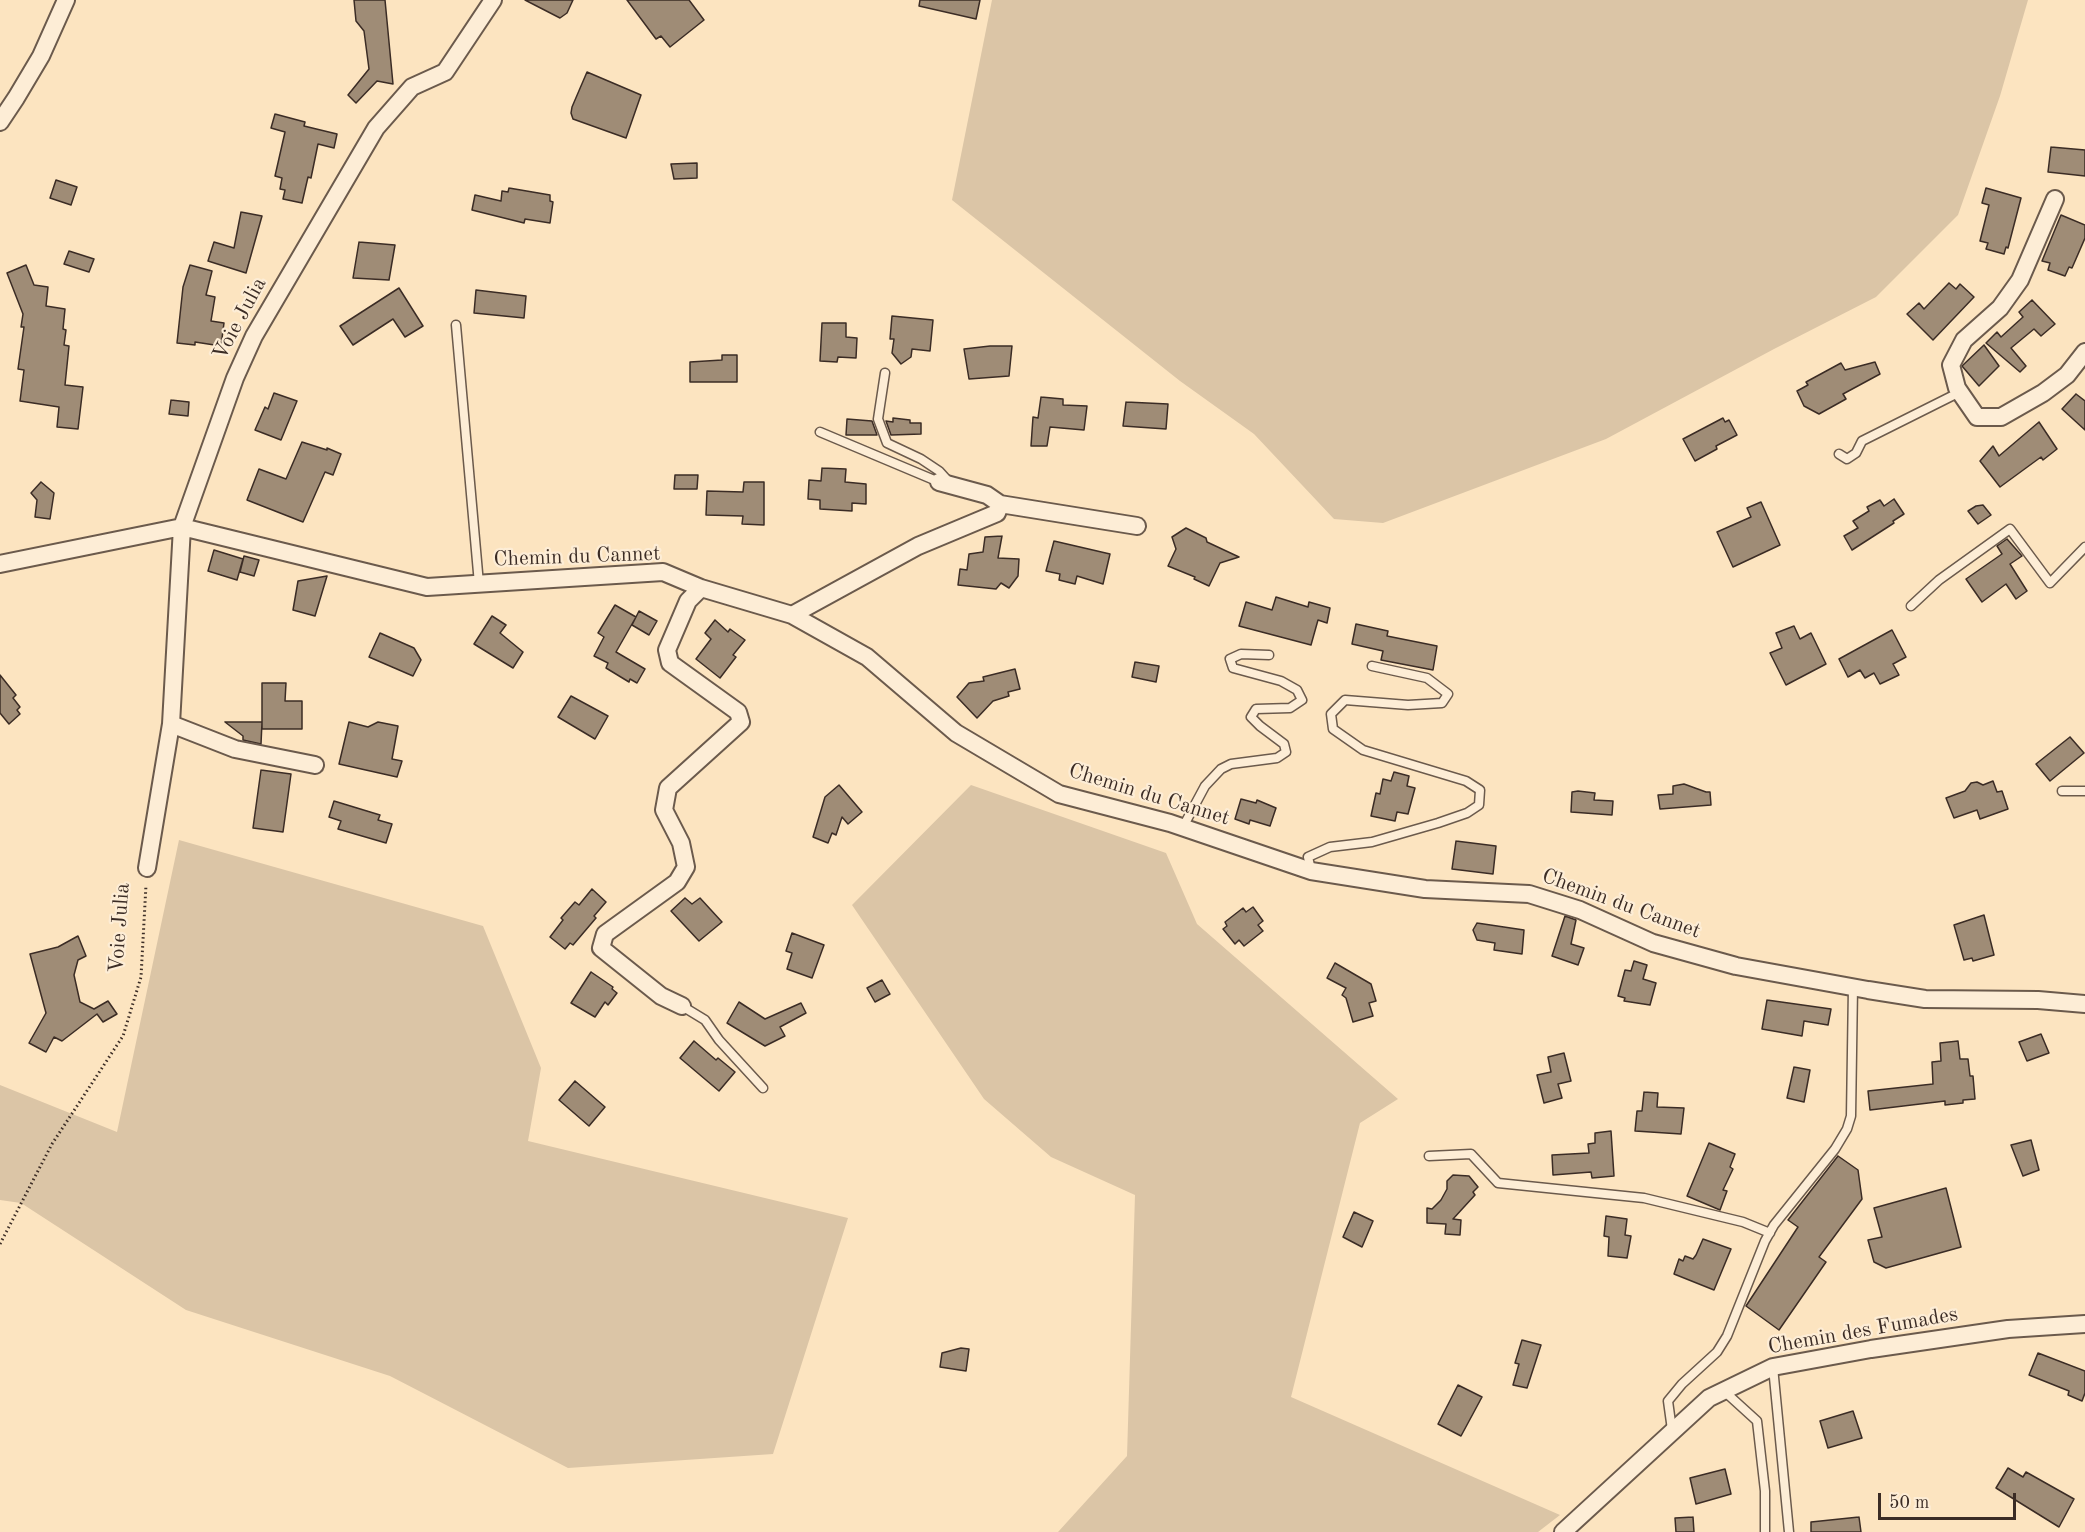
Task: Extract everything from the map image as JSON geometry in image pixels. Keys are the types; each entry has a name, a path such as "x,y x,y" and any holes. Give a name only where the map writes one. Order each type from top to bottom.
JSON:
{"street":[{"path":"0,122 41,56 66,0"},
{"name":"Voie Julia","path":"147,868 171,724 182,527 235,378 254,336 376,128 412,87 445,72 493,0"},
{"path":"2055,199 2020,280 2000,308 1964,340 1951,365 1957,388 1977,417 2001,417 2043,393 2067,375 2085,352"},
{"path":"946,484 987,495 1000,504 1137,526"},
{"path":"792,615 918,546 997,513 1000,504"},
{"name":"Chemin du Cannet","path":"0,564 182,527 427,587 663,572 701,588 792,615 867,657 956,733 1059,794 1183,827 1311,871 1425,889 1529,894 1580,909 1653,943 1736,966 1853,987 1925,999 2038,1000 2085,1004"},
{"path":"682,1006 661,996 601,948 605,934 677,882 686,867 681,843 664,810 668,788 741,722 738,712 670,663 667,650 688,601 701,588"},
{"path":"171,724 235,749 315,765"},
{"name":"Chemin des Fumades","path":"1563,1532 1709,1398 1773,1367 1871,1349 2008,1329 2085,1324"}],"lane":[{"path":"456,325 479,584"},
{"path":"885,373 878,419 886,443 921,459 939,471 946,484"},
{"path":"1839,454 1847,459 1856,453 1862,441 1960,392"},
{"path":"820,432 946,484"},
{"path":"1911,606 1939,580 2010,529 2050,583 2085,547"},
{"path":"1183,827 1205,786 1221,769 1231,764 1277,758 1287,752 1284,744 1251,717 1256,710 1290,708 1302,700 1297,690 1281,681 1233,668 1230,659 1241,654 1269,655"},
{"path":"1311,871 1308,857 1330,846 1372,842 1467,813 1479,805 1480,790 1466,781 1364,750 1333,729 1330,714 1345,700 1408,705 1442,703 1448,694 1427,678 1372,666"},
{"path":"2062,791 2085,791"},
{"path":"1672,1431 1668,1401 1682,1384 1717,1352 1727,1335 1774,1225 1835,1149 1847,1129 1851,1116 1853,987"},
{"path":"682,1006 705,1020 719,1040 763,1088"},
{"path":"1429,1156 1471,1154 1498,1183 1644,1198 1743,1222 1770,1233"},
{"path":"1773,1367 1789,1532"},
{"path":"1724,1391 1756,1421 1765,1491 1765,1532"}],"path":[{"name":"Voie Julia","path":"0,1244 52,1144 123,1036 141,977 147,868"}],"shaded area":[{"path":"992,0 2028,0 2000,96 1958,215 1876,297 1606,439 1383,523 1334,519 1254,434 1180,381 952,200"},
{"path":"971,785 1166,853 1197,924 1398,1099 1360,1123 1291,1397 1560,1515 1538,1532 1058,1532 1127,1456 1135,1195 1051,1157 984,1099 852,905"},
{"path":"179,840 483,926 541,1068 528,1141 848,1218 773,1454 568,1468 390,1376 186,1310 21,1203 0,1200 0,1085 117,1132"}],"building":[{"path":"354,0 385,0 393,84 377,81 356,103 348,95 369,69 364,31 356,21"},
{"path":"525,0 573,0 567,13 560,18"},
{"path":"627,0 689,0 704,20 670,47 661,36 656,39"},
{"path":"920,0 980,0 976,19 919,6"},
{"path":"587,72 641,95 626,138 573,119 572,107"},
{"path":"275,114 305,122 304,126 337,134 334,148 318,144 311,178 308,177 302,203 283,199 285,190 280,189 282,178 275,176 285,132 271,128"},
{"path":"2051,147 2085,150 2085,176 2048,172"},
{"path":"697,163 697,178 674,179 671,164"},
{"path":"56,180 77,187 71,205 50,198"},
{"path":"509,188 550,195 550,201 553,202 550,223 525,219 524,223 472,210 475,195 501,201 502,191 508,192"},
{"path":"1986,188 2021,198 2008,248 2006,247 2004,254 1986,249 1988,243 1980,241 1989,205 1982,203"},
{"path":"241,212 262,216 246,273 208,261 214,242 234,248"},
{"path":"2061,215 2085,225 2085,238 2072,268 2069,267 2065,276 2048,270 2050,263 2042,261"},
{"path":"359,242 395,245 389,280 353,278"},
{"path":"69,251 94,259 89,272 64,264"},
{"path":"26,265 34,285 48,287 46,306 65,309 64,345 69,346 65,385 83,387 78,429 57,427 59,407 20,401 24,370 18,369 24,327 21,327 23,314 7,273"},
{"path":"190,265 212,271 206,295 215,297 211,321 224,323 221,346 195,342 195,345 177,343 183,287"},
{"path":"1949,283 1956,289 1960,284 1974,297 1933,340 1907,314 1919,303 1924,309"},
{"path":"399,288 423,326 405,337 393,319 353,345 340,326"},
{"path":"476,290 526,296 524,318 474,313"},
{"path":"2032,300 2055,324 2041,336 2034,329 2011,348 2026,366 2020,372 1986,343 1997,332 2001,337 2023,317 2019,312"},
{"path":"892,316 933,320 930,351 912,349 911,357 901,364 892,353 894,339 890,339"},
{"path":"822,323 846,323 846,337 857,338 856,358 838,357 837,362 820,361"},
{"path":"1984,345 1999,366 1979,386 1962,366"},
{"path":"1012,346 1009,376 969,379 964,349"},
{"path":"722,355 737,355 737,382 690,382 690,362 722,360"},
{"path":"1875,362 1880,374 1843,394 1846,399 1819,414 1804,406 1797,391 1808,385 1806,382 1841,363 1845,370"},
{"path":"274,393 297,401 281,440 255,430 265,407 268,409"},
{"path":"2076,394 2085,401 2085,430 2062,409"},
{"path":"1041,397 1063,399 1063,405 1087,406 1084,430 1050,427 1047,446 1031,446 1033,417 1038,418"},
{"path":"171,400 189,402 188,416 169,414"},
{"path":"1126,402 1168,404 1166,429 1123,426"},
{"path":"893,418 910,420 910,423 921,423 921,434 891,435 886,421 893,422"},
{"path":"1723,418 1725,422 1729,420 1737,435 1695,461 1683,439"},
{"path":"847,419 872,421 877,435 846,435"},
{"path":"2039,422 2057,449 2043,460 2041,457 2000,487 1980,461 1993,446 1999,456"},
{"path":"302,442 341,454 333,475 325,472 303,522 247,500 259,469 286,479"},
{"path":"822,468 846,469 845,482 866,484 866,504 852,503 852,511 820,509 820,500 808,499 809,480 821,481"},
{"path":"675,475 698,475 697,489 674,489"},
{"path":"41,482 54,493 50,519 35,517 37,500 31,493"},
{"path":"744,482 764,482 764,525 742,524 743,516 706,515 707,491 743,492"},
{"path":"1894,499 1904,514 1852,550 1844,536 1858,528 1853,521 1869,511 1867,507 1880,500 1884,506"},
{"path":"1761,502 1780,545 1733,567 1717,532 1751,517 1747,508"},
{"path":"1983,505 1991,515 1978,524 1968,511"},
{"path":"1186,528 1206,538 1207,542 1239,557 1220,563 1209,586 1194,579 1195,577 1168,566 1176,549 1172,537"},
{"path":"1002,536 998,558 1019,559 1018,576 1009,588 1001,583 996,589 958,585 960,569 967,570 969,554 983,552 985,537"},
{"path":"2007,539 2022,556 2010,564 2027,591 2016,599 2006,584 1982,602 1966,579 2002,554 1997,546"},
{"path":"1054,541 1110,554 1103,584 1077,576 1075,584 1059,580 1060,574 1046,571"},
{"path":"214,550 243,559 237,580 208,571"},
{"path":"244,556 259,560 254,576 240,572"},
{"path":"327,576 315,616 293,610 298,581"},
{"path":"1276,597 1308,607 1309,602 1330,608 1327,623 1318,620 1311,645 1239,626 1246,602 1272,610"},
{"path":"615,605 636,617 616,652 645,669 637,683 630,679 629,682 606,668 608,663 594,656 604,637 598,633"},
{"path":"639,611 657,621 649,635 632,625"},
{"path":"492,616 506,625 500,633 523,652 513,668 474,644"},
{"path":"715,620 728,632 730,629 745,640 733,655 736,657 720,678 696,659 711,639 705,633"},
{"path":"1356,624 1388,631 1387,636 1437,646 1433,670 1381,660 1383,651 1352,644"},
{"path":"1794,626 1800,639 1811,633 1826,664 1786,685 1770,653 1782,648 1776,633"},
{"path":"1892,630 1906,657 1893,664 1899,675 1880,684 1874,673 1865,678 1860,670 1848,677 1839,659"},
{"path":"380,633 414,648 421,660 413,676 369,657"},
{"path":"1135,662 1159,666 1156,682 1132,677"},
{"path":"1015,669 1020,689 1008,692 1009,696 993,701 977,718 957,697 969,683 984,681 983,677"},
{"path":"0,675 16,695 13,698 20,707 17,710 20,714 9,724 0,713"},
{"path":"262,683 286,683 285,701 302,701 302,729 262,729"},
{"path":"571,696 608,716 595,739 558,717"},
{"path":"225,722 262,722 261,744 243,740 243,736"},
{"path":"349,722 368,727 378,722 398,726 392,759 402,761 397,777 339,764"},
{"path":"2070,737 2084,753 2050,781 2036,764"},
{"path":"261,770 291,774 283,832 253,828"},
{"path":"1394,772 1409,776 1407,786 1415,788 1408,814 1397,812 1395,821 1371,816 1376,793 1380,794 1383,779 1391,781"},
{"path":"1993,781 1997,792 2002,791 2008,809 1980,819 1977,810 1954,818 1946,798 1965,791 1971,783 1977,782 1983,785"},
{"path":"1684,784 1710,792 1711,805 1660,809 1658,795 1673,794 1673,786"},
{"path":"839,785 862,812 848,824 842,817 836,835 832,833 828,843 813,837 825,797"},
{"path":"1572,792 1595,793 1594,800 1613,801 1612,815 1571,812"},
{"path":"1241,799 1256,803 1257,800 1276,808 1270,826 1250,820 1249,824 1235,819"},
{"path":"334,801 380,815 378,820 392,824 386,843 338,829 341,821 329,817"},
{"path":"1456,841 1496,846 1493,874 1452,869"},
{"path":"592,889 606,902 594,916 596,918 573,945 570,943 565,949 550,937 563,920 561,918 575,902 579,905"},
{"path":"685,898 692,904 700,898 722,922 699,941 671,911"},
{"path":"1253,907 1263,921 1258,925 1263,931 1244,946 1239,940 1235,944 1223,929 1227,926 1225,922 1243,908 1246,912"},
{"path":"1984,915 1994,955 1973,961 1972,958 1964,960 1954,925"},
{"path":"1565,916 1576,920 1571,944 1584,948 1578,965 1552,956"},
{"path":"1477,923 1524,930 1522,954 1494,950 1495,943 1477,940 1473,930"},
{"path":"792,933 824,945 812,978 787,969 792,953 786,951"},
{"path":"78,936 86,956 78,960 74,975 80,1002 94,1009 108,1001 117,1014 103,1022 97,1014 62,1041 54,1037 46,1052 29,1043 46,1013 30,954 58,947"},
{"path":"1634,961 1647,965 1643,979 1656,983 1650,1005 1624,1001 1625,998 1618,996 1625,970 1631,971"},
{"path":"1335,963 1371,984 1376,1001 1369,1003 1373,1016 1353,1022 1346,998 1342,995 1346,988 1327,978"},
{"path":"591,972 613,987 612,989 617,993 608,1005 605,1002 595,1017 571,1003"},
{"path":"882,980 890,994 875,1002 867,988"},
{"path":"1767,1000 1831,1009 1828,1025 1804,1021 1802,1036 1762,1029"},
{"path":"739,1002 765,1019 801,1003 806,1013 780,1027 785,1036 765,1046 727,1023"},
{"path":"2041,1034 2049,1053 2027,1061 2019,1042"},
{"path":"694,1041 716,1060 718,1058 735,1072 719,1091 680,1058"},
{"path":"1958,1041 1960,1059 1968,1059 1970,1076 1973,1076 1975,1099 1945,1105 1945,1101 1870,1110 1868,1091 1933,1084 1932,1062 1941,1061 1940,1043"},
{"path":"1564,1053 1571,1081 1558,1084 1562,1098 1544,1103 1537,1075 1551,1072 1548,1057"},
{"path":"1794,1067 1810,1070 1804,1102 1787,1098"},
{"path":"575,1081 605,1107 589,1126 559,1100"},
{"path":"1644,1092 1658,1093 1657,1107 1684,1108 1681,1134 1635,1131 1637,1111 1642,1111"},
{"path":"1611,1131 1614,1176 1592,1178 1591,1172 1553,1175 1552,1155 1589,1153 1588,1144 1595,1143 1595,1133"},
{"path":"2031,1140 2039,1170 2023,1176 2011,1145"},
{"path":"1709,1143 1735,1154 1730,1167 1733,1169 1723,1190 1727,1191 1720,1210 1687,1196"},
{"path":"1838,1156 1858,1170 1862,1199 1819,1257 1826,1262 1779,1330 1746,1306 1798,1227 1788,1220"},
{"path":"1453,1175 1469,1176 1478,1187 1473,1192 1475,1195 1453,1219 1461,1220 1460,1235 1445,1234 1446,1224 1427,1223 1427,1208 1432,1209 1441,1200 1447,1189 1447,1181"},
{"path":"1946,1188 1961,1247 1886,1268 1874,1262 1868,1240 1882,1237 1874,1208"},
{"path":"1354,1212 1373,1221 1362,1247 1343,1237"},
{"path":"1606,1216 1627,1219 1625,1235 1631,1236 1627,1258 1608,1256 1609,1237 1604,1236"},
{"path":"1703,1239 1731,1249 1714,1290 1674,1274 1679,1259 1683,1261 1685,1256 1693,1259"},
{"path":"1522,1340 1541,1345 1527,1388 1513,1385 1519,1364 1515,1363"},
{"path":"961,1348 969,1349 966,1371 940,1367 942,1353"},
{"path":"2038,1353 2085,1371 2085,1393 2082,1401 2068,1395 2069,1391 2029,1375"},
{"path":"1458,1385 1482,1397 1461,1436 1438,1424"},
{"path":"1853,1411 1862,1438 1828,1448 1820,1421"},
{"path":"2008,1468 2023,1477 2026,1472 2074,1499 2059,1527 1996,1488"},
{"path":"1725,1469 1731,1494 1696,1504 1690,1478"},
{"path":"1693,1517 1694,1532 1676,1532 1675,1518"},
{"path":"1859,1517 1861,1532 1811,1532 1811,1522"}]}
